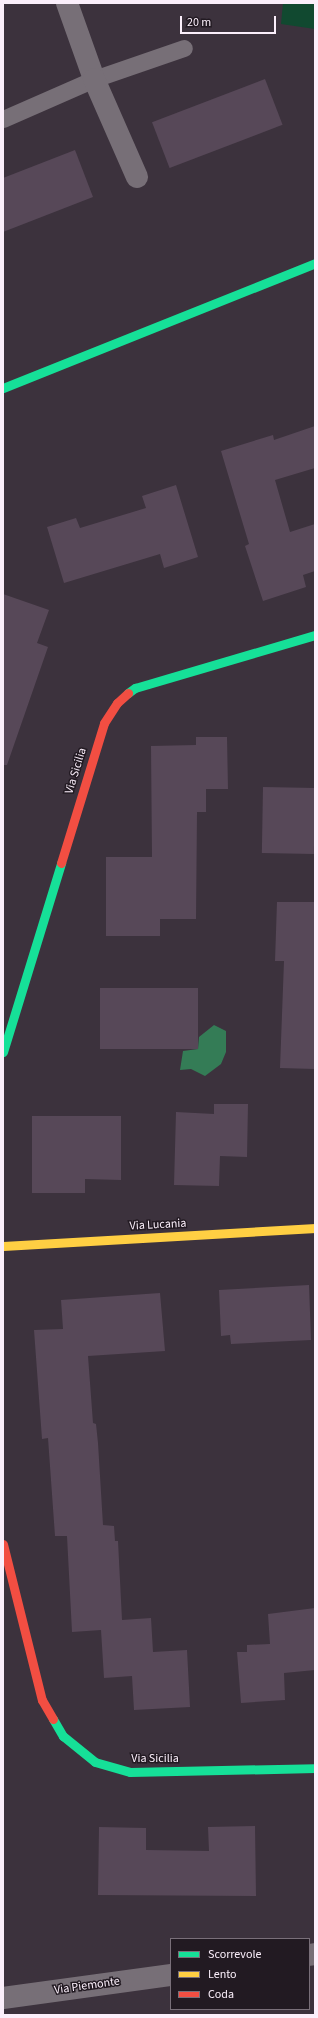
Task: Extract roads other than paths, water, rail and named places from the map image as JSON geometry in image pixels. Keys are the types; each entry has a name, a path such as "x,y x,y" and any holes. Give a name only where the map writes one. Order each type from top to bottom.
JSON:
{"street":[{"path":"67,3 94,79 137,177"},
{"path":"3,388 198,308 315,263"},
{"name":"Via Sicilia","path":"3,1052 104,723 117,703 135,688 315,635"},
{"name":"Via Lucania","path":"3,1246 315,1228"},
{"name":"Via Sicilia","path":"3,1544 42,1700 63,1736 95,1762 130,1772 315,1768"},
{"name":"Via Piemonte","path":"3,1998 170,1974"}],"lane":[{"path":"3,119 94,79 184,48"}]}
